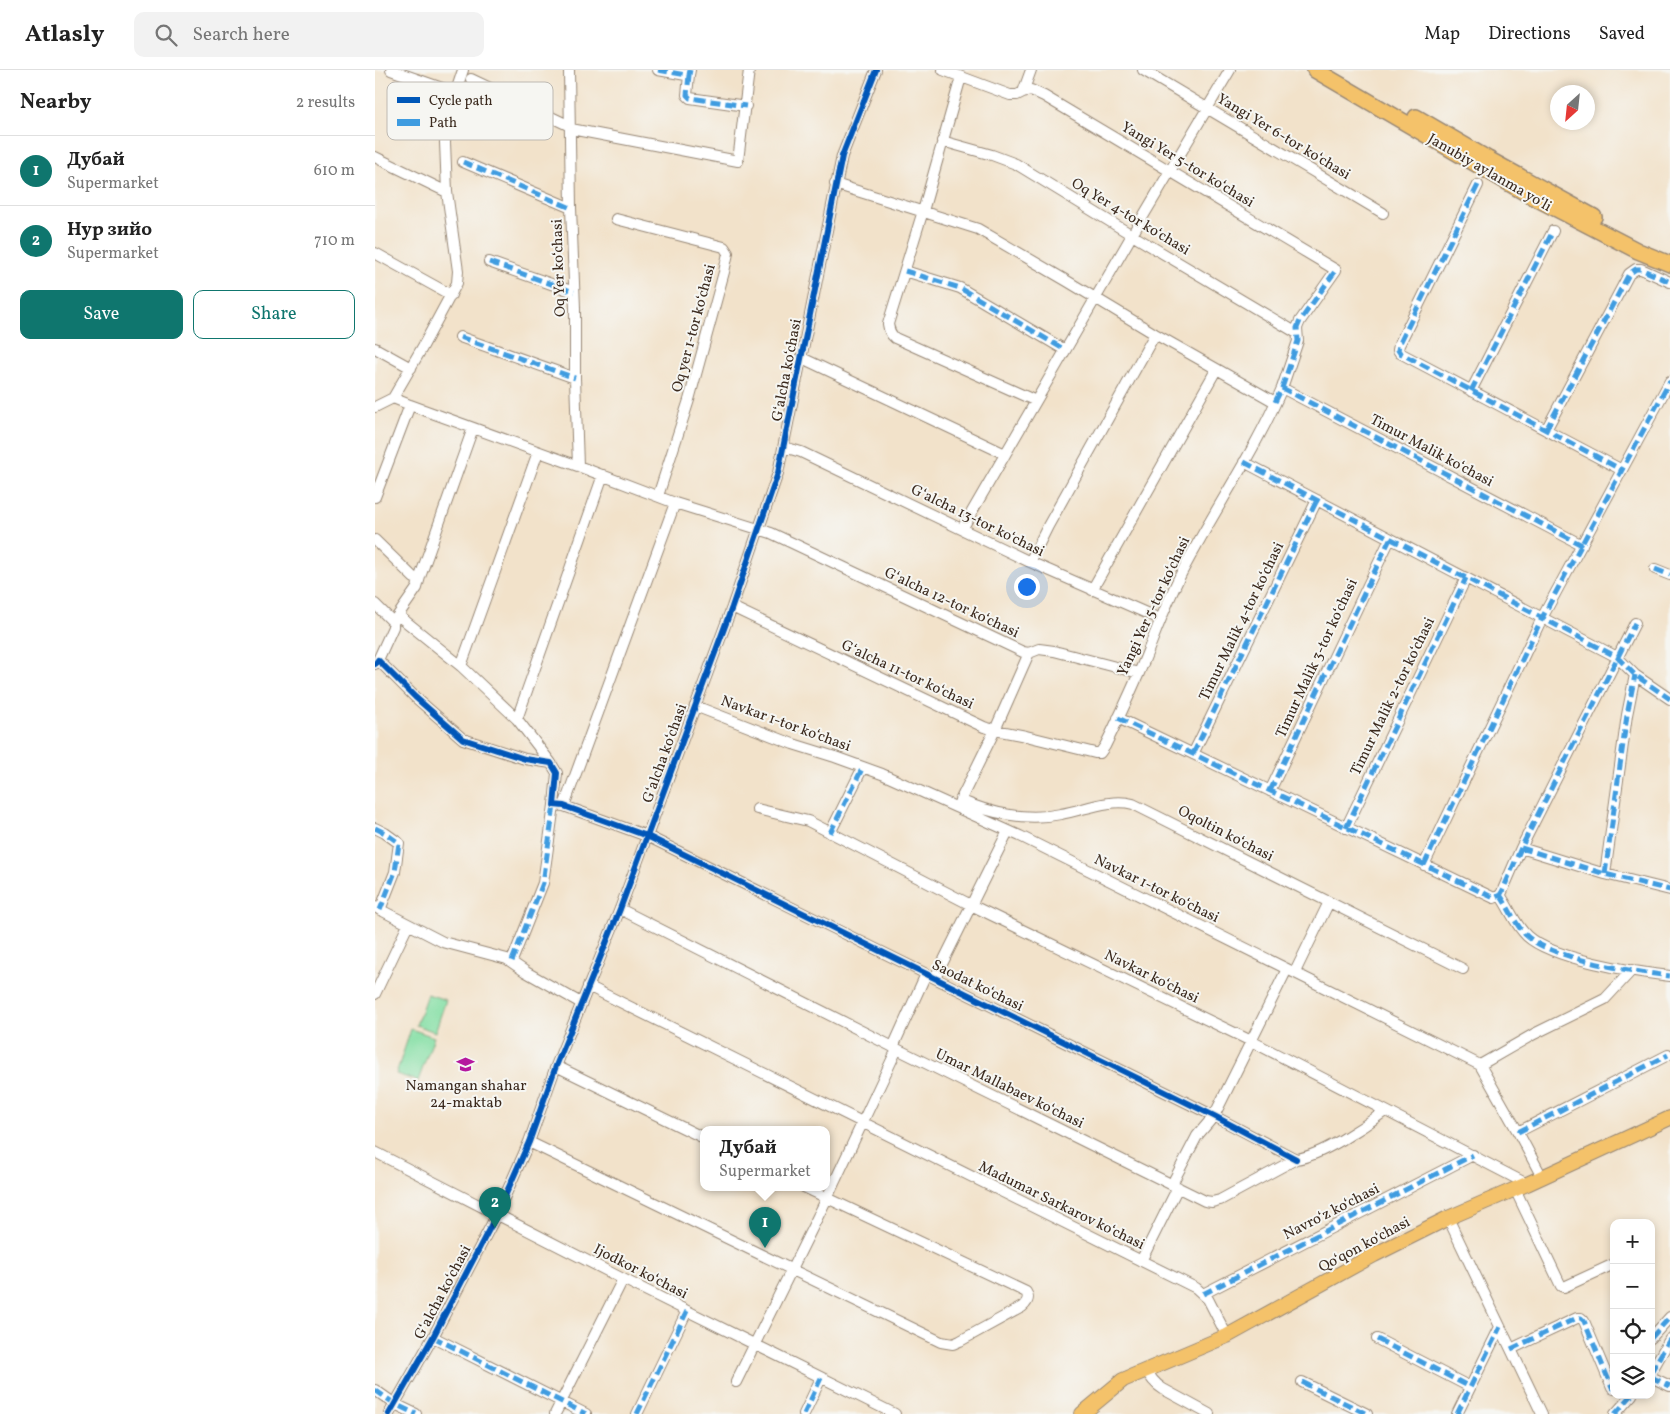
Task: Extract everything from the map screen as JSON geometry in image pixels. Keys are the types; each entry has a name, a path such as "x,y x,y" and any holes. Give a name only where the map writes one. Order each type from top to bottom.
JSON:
{"highway":[{"name":"Janubiy aylanma yoʻli","path":"1315,70 1524,192 1638,251 1670,264"},
{"name":"Janubiy aylanma yoʻli","path":"1334,70 1488,159 1612,227 1670,253"}],"main road":[{"name":"Qoʻqon koʻchasi","path":"1082,1414 1123,1380 1227,1336 1374,1255 1448,1218 1670,1118"}],"street":[{"path":"391,70 425,82"},
{"path":"459,82 463,70"},
{"name":"Oq Yer koʻchasi","path":"569,70 578,466"},
{"path":"658,70 686,75 689,72"},
{"path":"553,118 571,127 737,161 740,157 749,70"},
{"name":"Gʻalcha koʻchasi","path":"389,1414 433,1337 497,1214 529,1142 556,1066 620,910 732,607 778,472 842,156 876,70"},
{"name":"Yangi Yer 5-tor koʻchasi","path":"943,70 1010,95 1017,95 1031,90 1044,96 1336,270 1300,321 1297,332"},
{"path":"1023,92 1031,70"},
{"name":"Yangi Yer 6-tor koʻchasi","path":"1143,70 1383,213"},
{"path":"962,529 1230,70"},
{"path":"689,72 687,95 690,98 745,106"},
{"path":"961,77 889,324 890,334 895,338 1036,402"},
{"path":"471,79 477,82"},
{"path":"375,408 393,398 451,295 458,277 447,192 446,140"},
{"name":"Oq Yer 4-tor koʻchasi","path":"942,141 1016,164 1297,332"},
{"path":"375,157 447,192"},
{"path":"463,162 571,208"},
{"path":"835,184 977,229 1216,370 1275,402 1282,388 1298,341 1297,332"},
{"path":"1478,185 1398,350 1400,353 1471,391 1623,470"},
{"name":"Oq yer 1-tor koʻchasi","path":"616,219 724,247 728,253 689,400 658,496"},
{"path":"1471,391 1553,231"},
{"path":"375,253 451,295"},
{"path":"489,262 574,292"},
{"path":"1545,430 1629,274 1636,269 1641,269 1670,282"},
{"path":"905,271 960,288 1065,350"},
{"path":"1030,562 1048,526 1155,334"},
{"path":"459,337 575,378"},
{"path":"375,348 411,368"},
{"path":"802,358 1005,454"},
{"path":"1092,590 1216,370"},
{"path":"1424,865 1542,618 1670,381"},
{"name":"Timur Malik koʻchasi","path":"1282,388 1582,545"},
{"path":"393,398 675,503 759,529"},
{"name":"Yangi Yer 5-tor koʻchasi","path":"1119,718 1182,572 1244,462 1275,402"},
{"path":"375,497 410,405"},
{"path":"473,428 417,588 396,619 377,662 463,739 525,759 551,763"},
{"name":"Gʻalcha 13-tor koʻchasi","path":"784,447 801,452 1030,562 1161,619"},
{"path":"461,666 538,452"},
{"path":"1244,462 1617,657 1635,675 1670,699"},
{"path":"517,719 603,475"},
{"name":"Timur Malik 4-tor koʻchasi","path":"1193,754 1317,500"},
{"path":"512,961 543,883 559,806 675,503"},
{"name":"Gʻalcha 12-tor koʻchasi","path":"759,529 1015,649 1029,653 1039,649 1054,651 1139,673"},
{"name":"Timur Malik 3-tor koʻchasi","path":"1270,791 1390,539"},
{"path":"375,540 414,578 420,577"},
{"path":"1655,569 1670,576"},
{"name":"Timur Malik 2-tor koʻchasi","path":"1346,828 1466,578"},
{"path":"375,604 461,666 517,719 557,773 559,806"},
{"name":"Gʻalcha 11-tor koʻchasi","path":"732,607 984,727 1095,754 1099,753 1105,746 1119,718"},
{"path":"1119,718 1494,898 1501,893 1521,848 1635,623"},
{"path":"959,803 995,730 1029,653"},
{"path":"1605,874 1627,715 1635,675"},
{"name":"Navkar 1-tor koʻchasi","path":"695,706 793,744 863,767 959,803 1008,831 1479,1065"},
{"path":"830,832 863,767"},
{"name":"Oqoltin koʻchasi","path":"959,803 1030,817 1061,814 1115,802 1133,804 1463,969"},
{"name":"Saodat koʻchasi","path":"559,806 647,836 1297,1159"},
{"name":"Navkar koʻchasi","path":"757,809 808,821 971,905 1251,1041 1473,1155 1521,1186"},
{"path":"375,828 399,843 395,872 378,908 443,942 512,961 526,972 581,1003"},
{"path":"736,1382 827,1198 895,1048 1008,831"},
{"path":"1521,848 1605,874 1670,890"},
{"path":"1501,893 1511,910 1511,916 1518,926 1527,936 1541,946 1574,957 1670,976"},
{"path":"1141,1261 1197,1136 1213,1116 1251,1041 1329,902"},
{"name":"Umar Mallabaev koʻchasi","path":"620,910 1205,1201 1220,1200 1297,1159 1309,1156 1358,1130 1385,1111"},
{"path":"376,990 408,924"},
{"path":"1542,1177 1479,1065 1605,999 1632,970"},
{"name":"Madumar Sarkarov koʻchasi","path":"588,986 1141,1261 1203,1294 1208,1299 1227,1336"},
{"path":"1518,1132 1668,1055"},
{"path":"556,1066 700,1136"},
{"path":"529,1142 947,1344 959,1341 1022,1307 1027,1302 1026,1292 812,1191"},
{"name":"Ijodkor koʻchasi","path":"375,1152 623,1279 895,1414"},
{"name":"Navroʻz koʻchasi","path":"1203,1294 1473,1155"},
{"path":"1521,1186 1561,1286 1610,1266"},
{"path":"1448,1218 1542,1414"},
{"path":"555,1414 623,1279"},
{"path":"637,1414 687,1311"},
{"path":"1655,1334 1670,1317"},
{"path":"1511,1348 1577,1318 1581,1318 1584,1321 1610,1383"},
{"path":"1457,1414 1500,1327"},
{"path":"433,1337 586,1414"},
{"path":"1377,1339 1471,1386"},
{"path":"1655,1365 1670,1339"},
{"path":"1147,1369 1150,1376 1163,1389 1209,1414"},
{"path":"804,1414 821,1378"},
{"path":"1655,1379 1670,1386"},
{"path":"1302,1382 1367,1414"},
{"path":"375,1390 395,1404 416,1414"},
{"path":"1615,1414 1628,1399"}],"green space":[{"path":"427,994 446,1000 435,1032 416,1025"},
{"path":"411,1029 434,1037 418,1081 396,1074"}],"marked path":[{"path":"658,70 686,75 689,75 690,70"},
{"path":"689,75 687,95 690,98 746,106"},
{"path":"463,162 571,208"},
{"path":"1478,185 1398,350 1400,353 1622,470"},
{"path":"1471,391 1553,231"},
{"path":"489,262 574,292"},
{"path":"1546,430 1629,274 1636,269 1641,269 1670,282"},
{"path":"1282,388 1298,341 1297,328 1300,321 1336,270"},
{"path":"905,271 960,288 1065,350"},
{"path":"460,337 575,378"},
{"path":"1424,865 1542,618 1670,381"},
{"path":"1275,402 1282,388 1582,545"},
{"path":"1244,462 1617,657 1635,675 1670,699"},
{"path":"1193,754 1317,500"},
{"path":"1270,791 1390,539"},
{"path":"1655,569 1670,575"},
{"path":"1346,828 1466,578"},
{"path":"1118,718 1494,898 1502,892 1521,848 1635,623"},
{"path":"1605,874 1627,715 1635,675"},
{"path":"830,833 863,767"},
{"path":"512,961 543,883 554,805"},
{"path":"375,828 399,843 395,872 380,910"},
{"path":"1521,848 1605,874 1670,890"},
{"path":"1500,895 1523,932 1539,944 1574,958 1670,976"},
{"path":"1518,1132 1668,1055"},
{"path":"1203,1294 1473,1155"},
{"path":"637,1414 687,1311"},
{"path":"1655,1334 1670,1317"},
{"path":"1511,1349 1577,1318 1581,1318 1584,1321 1610,1383"},
{"path":"1457,1414 1500,1327"},
{"path":"433,1337 586,1414"},
{"path":"1377,1339 1470,1387"},
{"path":"1655,1365 1670,1339"},
{"path":"804,1414 821,1378"},
{"path":"1655,1379 1670,1386"},
{"path":"1302,1382 1367,1414"},
{"path":"375,1390 395,1404 416,1414"},
{"path":"1615,1414 1628,1399"}],"cycle path":[{"path":"389,1414 433,1337 497,1214 529,1142 556,1066 620,909 732,607 778,473 842,156 876,70"},
{"path":"375,664 378,660 415,697 463,739 525,759 551,763 557,773 554,805 564,806 647,836 1214,1116 1296,1159"}],"place":[{"name":"Namangan shahar 24-maktab","path":"466,1064"},
{"name":"Нур зийо","path":"495,1228"},
{"name":"Дубай","path":"765,1248"}]}
